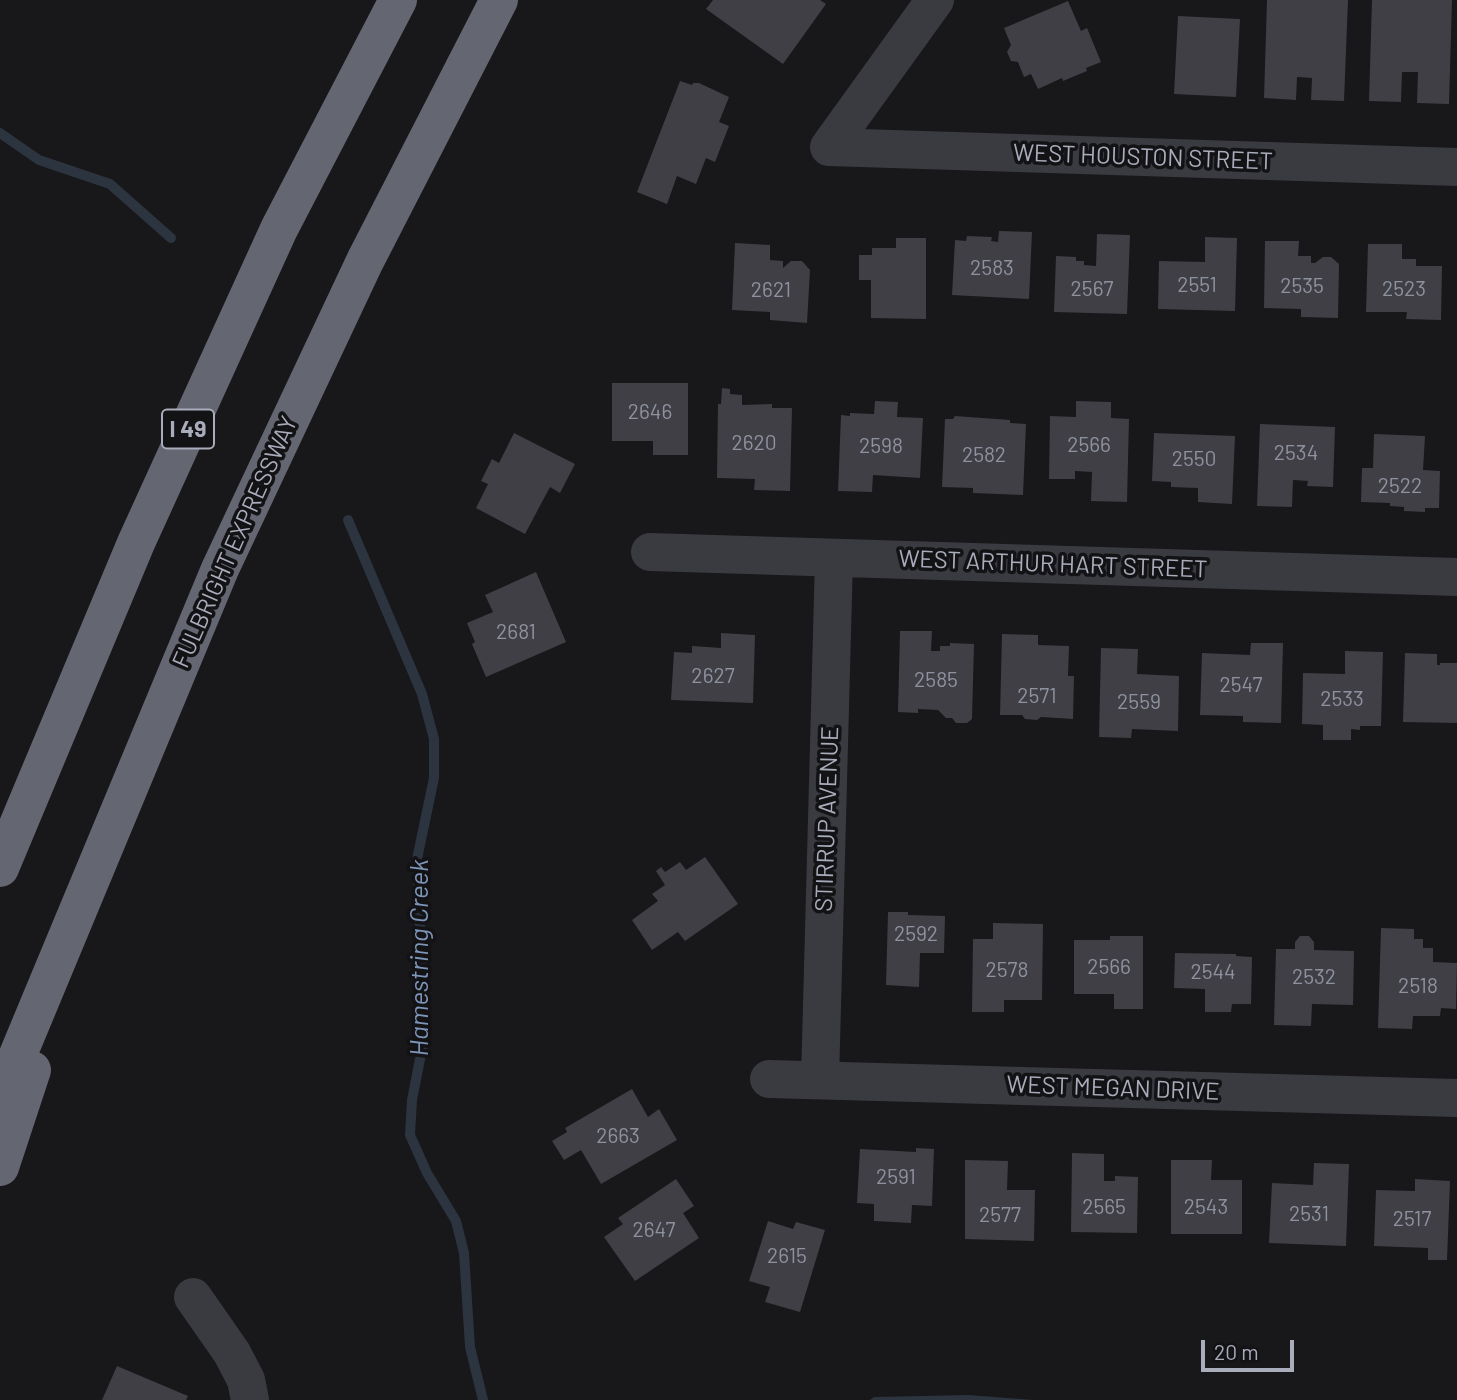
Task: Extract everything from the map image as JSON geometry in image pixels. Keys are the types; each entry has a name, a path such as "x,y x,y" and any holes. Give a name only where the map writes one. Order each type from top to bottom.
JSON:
{"highway":[{"name":"I 49","path":"0,868 136,543 268,254 398,0"},
{"name":"FULBRIGHT EXPRESSWAY","path":"0,1098 220,569 365,261 499,0"},
{"path":"0,1167 113,826"}],"street":[{"name":"WEST HOUSTON STREET","path":"935,0 829,147 1457,167"},
{"name":"WEST ARTHUR HART STREET","path":"650,552 1457,577"},
{"name":"STIRRUP AVENUE","path":"820,1080 834,558"},
{"name":"WEST MEGAN DRIVE","path":"769,1079 1457,1098"},
{"path":"193,1297 232,1353 246,1380 250,1400"}],"water":[{"path":"968,1395 1034,1400 870,1400 874,1397"}],"building":[{"path":"713,0 820,0 826,4 783,64 706,9"},
{"path":"1267,0 1348,0 1344,101 1311,100 1312,78 1297,77 1296,100 1264,98"},
{"path":"1372,0 1452,0 1449,104 1417,103 1418,72 1402,72 1401,102 1369,101"},
{"path":"1068,1 1081,31 1087,28 1101,62 1086,68 1087,71 1038,89 1031,74 1024,77 1018,62 1011,61 1007,52 1011,45 1004,28"},
{"path":"1178,16 1240,19 1236,97 1174,94"},
{"path":"680,81 692,85 699,83 729,97 719,122 729,126 715,162 706,158 696,184 677,176 667,204 637,192"},
{"path":"999,231 1032,232 1029,299 952,295 955,240 966,241 967,236 992,237 991,241 998,242"},
{"path":"1097,234 1130,235 1127,314 1054,312 1056,256 1076,257 1076,261 1084,261 1084,265 1096,266"},
{"path":"1205,237 1237,238 1235,311 1158,309 1159,261 1205,262"},
{"path":"896,238 926,238 926,319 871,318 871,280 859,280 859,255 872,255 872,248 896,248"},
{"path":"1265,241 1299,241 1298,256 1311,256 1311,263 1323,257 1331,257 1339,264 1338,318 1301,317 1301,309 1264,308"},
{"path":"735,243 770,245 770,260 783,261 783,268 791,261 802,261 810,270 807,323 770,320 770,312 732,310"},
{"path":"1368,244 1402,244 1402,259 1416,259 1416,266 1442,266 1441,320 1406,319 1407,312 1366,312"},
{"path":"612,383 688,383 688,455 653,455 653,441 612,441"},
{"path":"722,388 730,389 730,394 742,395 742,405 772,404 772,408 792,408 790,491 754,490 755,479 717,478 718,404 721,404"},
{"path":"875,401 898,402 897,417 923,418 920,478 873,475 872,492 838,491 841,415 874,414"},
{"path":"1076,401 1111,402 1111,418 1129,419 1127,502 1091,501 1092,472 1075,471 1075,479 1049,479 1050,416 1076,417"},
{"path":"955,416 1010,420 1010,423 1026,424 1023,495 973,493 973,488 942,487 945,419 953,419"},
{"path":"1260,424 1335,427 1333,487 1307,486 1308,481 1293,480 1292,507 1257,506"},
{"path":"514,433 575,464 560,493 550,487 525,534 476,508 488,484 481,481 492,459 499,463"},
{"path":"1154,433 1235,436 1232,504 1198,502 1198,488 1171,487 1171,482 1152,481"},
{"path":"1374,434 1425,436 1423,470 1440,471 1439,508 1425,508 1425,512 1404,511 1404,507 1390,506 1390,503 1361,502 1362,468 1373,468"},
{"path":"536,572 566,642 486,677 472,644 475,642 467,623 493,612 485,595"},
{"path":"900,631 932,631 931,651 940,651 940,646 950,646 950,643 974,644 972,719 967,723 956,723 938,710 898,712"},
{"path":"721,633 755,635 753,703 671,700 674,652 692,653 692,646 721,648"},
{"path":"1002,634 1038,635 1038,645 1069,646 1068,676 1074,676 1073,719 1041,717 1037,720 1025,719 1022,715 1000,715"},
{"path":"1251,643 1283,643 1281,723 1243,722 1243,716 1200,715 1202,653 1250,655"},
{"path":"1101,648 1138,649 1137,674 1179,676 1178,731 1132,729 1131,738 1099,737"},
{"path":"1345,651 1383,652 1381,726 1351,729 1351,740 1323,740 1323,725 1302,724 1303,673 1345,674"},
{"path":"1405,653 1437,654 1437,665 1457,663 1457,723 1403,722"},
{"path":"705,857 738,904 685,941 678,932 652,950 632,920 658,901 652,894 665,885 656,871 661,867 665,872 680,862 686,870"},
{"path":"888,912 945,916 944,953 920,953 919,987 886,985"},
{"path":"993,923 1043,924 1042,1000 1004,1000 1004,1012 972,1012 973,939 993,939"},
{"path":"1381,928 1414,929 1414,939 1423,939 1423,948 1433,948 1433,962 1457,963 1456,1009 1441,1008 1440,1016 1413,1016 1412,1029 1378,1028"},
{"path":"1110,936 1143,936 1143,1009 1114,1009 1114,994 1074,994 1074,940 1110,940"},
{"path":"1300,936 1309,936 1314,942 1314,950 1354,951 1353,1005 1312,1004 1311,1026 1274,1025 1276,949 1295,949 1295,942"},
{"path":"1175,953 1236,954 1252,957 1251,1004 1232,1004 1231,1012 1205,1012 1205,989 1174,988"},
{"path":"632,1089 648,1117 659,1109 677,1140 601,1184 581,1150 564,1160 552,1141 567,1132 565,1128"},
{"path":"916,1148 934,1149 932,1206 912,1205 911,1223 874,1221 874,1204 857,1203 860,1149 916,1152"},
{"path":"1072,1153 1104,1154 1104,1181 1115,1181 1115,1176 1138,1177 1137,1233 1071,1232"},
{"path":"965,1160 1008,1161 1007,1190 1035,1190 1034,1241 965,1239"},
{"path":"1171,1160 1212,1160 1211,1180 1242,1180 1242,1234 1171,1234"},
{"path":"1314,1163 1349,1164 1346,1246 1269,1243 1272,1183 1313,1185"},
{"path":"676,1179 694,1206 683,1213 699,1238 635,1281 604,1237 623,1224 618,1218"},
{"path":"1415,1179 1450,1181 1447,1260 1428,1260 1428,1248 1374,1246 1376,1190 1415,1191"},
{"path":"768,1221 793,1229 796,1222 825,1230 800,1312 765,1302 770,1287 749,1281"},
{"path":"117,1366 188,1396 186,1400 102,1400"}],"waterway":[{"name":"Hamestring Creek","path":"0,133 39,160 110,184 171,238"},
{"name":"Hamestring Creek","path":"348,520 422,694 434,739 434,778 417,859 423,1001 422,1049 412,1100 410,1135 427,1173 456,1221 464,1253 470,1347 483,1400"}]}
